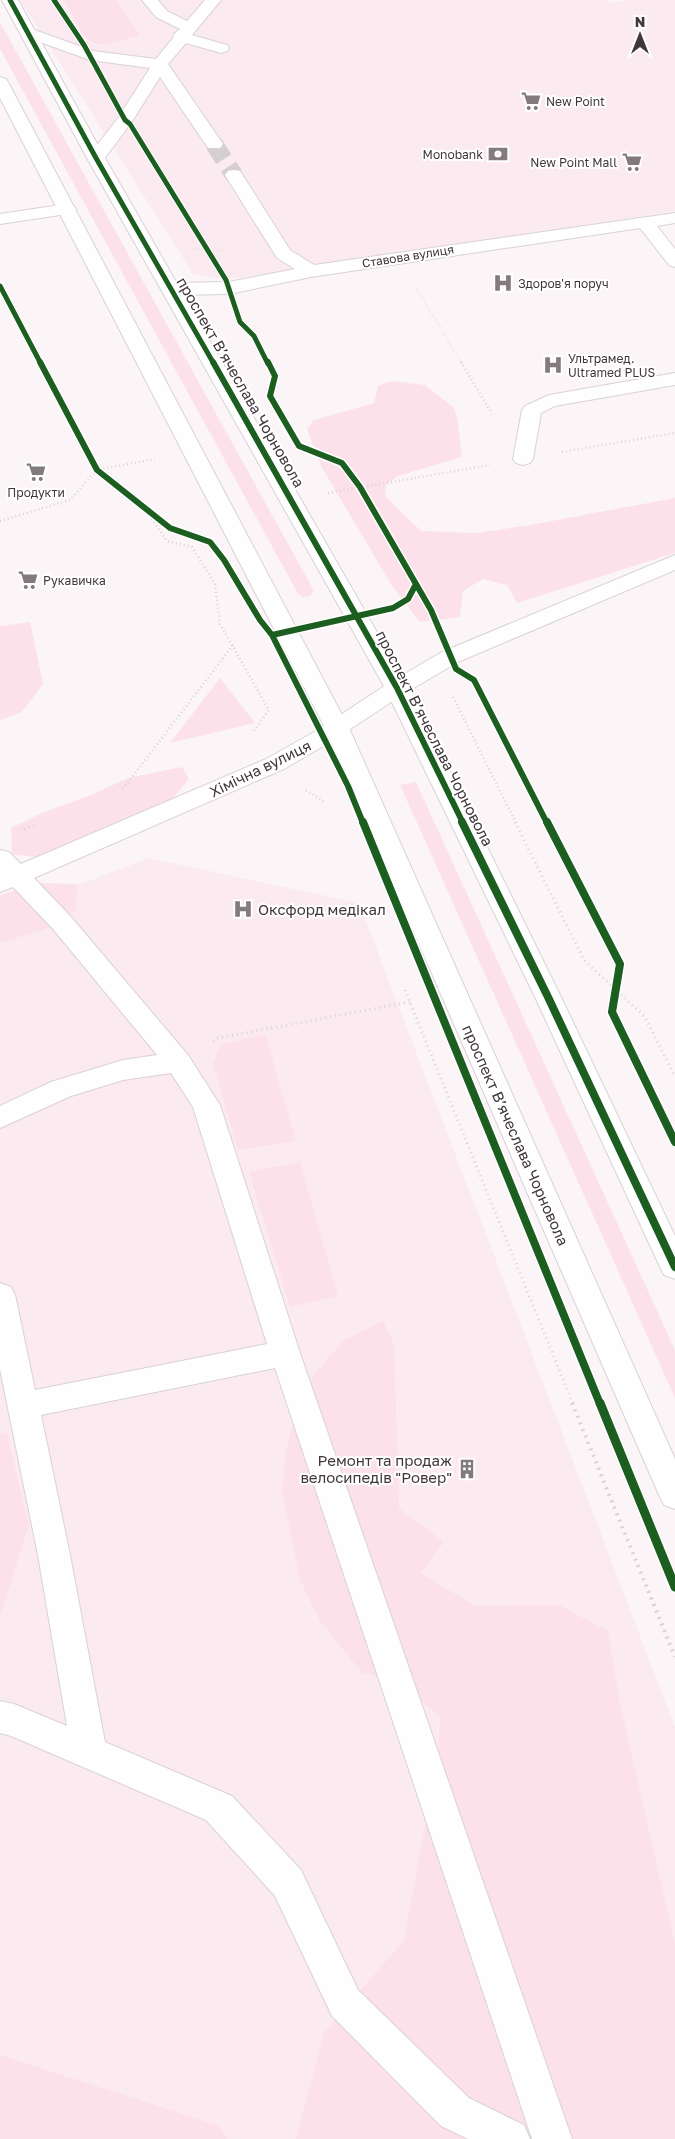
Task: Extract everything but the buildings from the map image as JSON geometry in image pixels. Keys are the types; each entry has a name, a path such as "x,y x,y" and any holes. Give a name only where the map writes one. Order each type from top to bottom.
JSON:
{"main road":[{"name":"проспект Вʼячеслава Чорновола","path":"10,0 96,158 172,288 397,688 548,997 675,1267"},
{"path":"152,4 170,0"},
{"path":"96,158 125,120 160,64 213,0"},
{"path":"152,4 185,32 221,48"},
{"path":"29,33 90,55 160,64 214,144"},
{"name":"проспект Вʼячеслава Чорновола","path":"0,82 337,728 675,1494"},
{"path":"234,175 283,254 311,271"},
{"path":"0,219 67,209"},
{"name":"Ставова вулиця","path":"172,288 231,295 311,271 675,218"},
{"path":"645,223 675,261"},
{"path":"523,459 532,410 549,401 675,379"},
{"name":"Хімічна вулиця","path":"5,872 275,764 337,728 397,688 450,657 675,562"},
{"path":"5,872 62,923 178,1062 206,1105 285,1353 552,2139"},
{"path":"0,1118 61,1089 123,1070 178,1062"},
{"path":"0,1295 54,1555 89,1753"},
{"path":"22,1406 285,1353"},
{"path":"0,1717 14,1720 219,1808 288,1883 345,2003 456,2112 510,2139"}],"path":[{"path":"201,242 226,280 240,322 254,336 276,376 271,390"},
{"path":"399,258 491,412 523,459"},
{"path":"0,286 97,470 170,528"},
{"path":"0,521 70,500 97,470 155,459"},
{"path":"356,481 365,495"},
{"path":"146,510 167,540 192,547 215,584 220,624 269,710 248,739"},
{"path":"122,790 232,645"},
{"path":"436,666 584,960 615,994 645,1017 675,1077"},
{"path":"302,786 332,808"},
{"path":"615,994 618,981"},
{"path":"403,983 675,1656"},
{"path":"178,1062 218,1038 410,1002"}],"shaded area":[{"path":"20,0 607,0 610,3 627,0 675,0 675,211 241,278 218,279 193,274"},
{"path":"64,0 117,0 139,35 108,43 98,44 91,41 79,27"},
{"path":"0,22 314,591 310,596 303,597 298,594 0,49"},
{"path":"392,381 425,385 454,408 457,417 462,457 398,476 386,485 385,496 421,531 477,533 675,498 675,553 517,603 507,585 483,579 463,591 460,617 420,622 392,586 321,466 307,429 314,420 374,403 378,386"},
{"path":"30,622 43,684 22,712 0,720 0,626"},
{"path":"220,678 255,723 170,743"},
{"path":"182,767 189,779 168,804 35,857 12,854 11,828 42,813 91,795 128,778"},
{"path":"416,782 675,1350 675,1398 400,785"},
{"path":"149,858 359,903 675,1727 675,2139 0,2139 0,915"},
{"path":"38,883 77,884 76,910 45,929 0,943 0,895"},
{"path":"265,1034 296,1141 238,1150 213,1064 220,1045"},
{"path":"300,1162 338,1296 290,1307 249,1172"},
{"path":"383,1321 394,1344 399,1508 444,1542 421,1573 475,1606 559,1605 608,1631 620,1704 675,1944 675,2139 296,2139 324,2033 404,1940 438,1755 440,1716 393,1679 362,1673 320,1621 300,1580 282,1492 286,1451 296,1411 315,1374 343,1341"},
{"path":"0,1433 7,1434 29,1525 0,1616"},
{"path":"0,2055 217,2125 228,2139 0,2139"}],"tunnel":[{"path":"214,144 234,175"}],"cycle path":[{"path":"10,0 96,158 397,688 548,997 675,1267"},
{"path":"54,0 84,45 125,120 130,124 226,280 240,322 254,336 275,376 270,396 299,446 342,463 360,487 431,610 456,669 474,680 620,964 612,1012 675,1142"},
{"path":"0,286 97,470 170,528 210,542 224,560 260,620 272,635 348,786 675,1587"},
{"path":"272,635 393,608 408,599 413,593 416,584"}],"place":[{"name":"New Point","path":"531,101"},
{"name":"Monobank","path":"498,154"},
{"name":"New Point Mall","path":"632,162"},
{"name":"Здоров'я поруч","path":"503,283"},
{"name":"Ультрамед. Ultramed PLUS","path":"553,365"},
{"name":"Продукти","path":"36,472"},
{"name":"Рукавичка","path":"28,580"},
{"name":"Оксфорд медікал","path":"243,909"},
{"name":"Ремонт та продаж велосипедів \"Ровер\"","path":"467,1469"}]}
